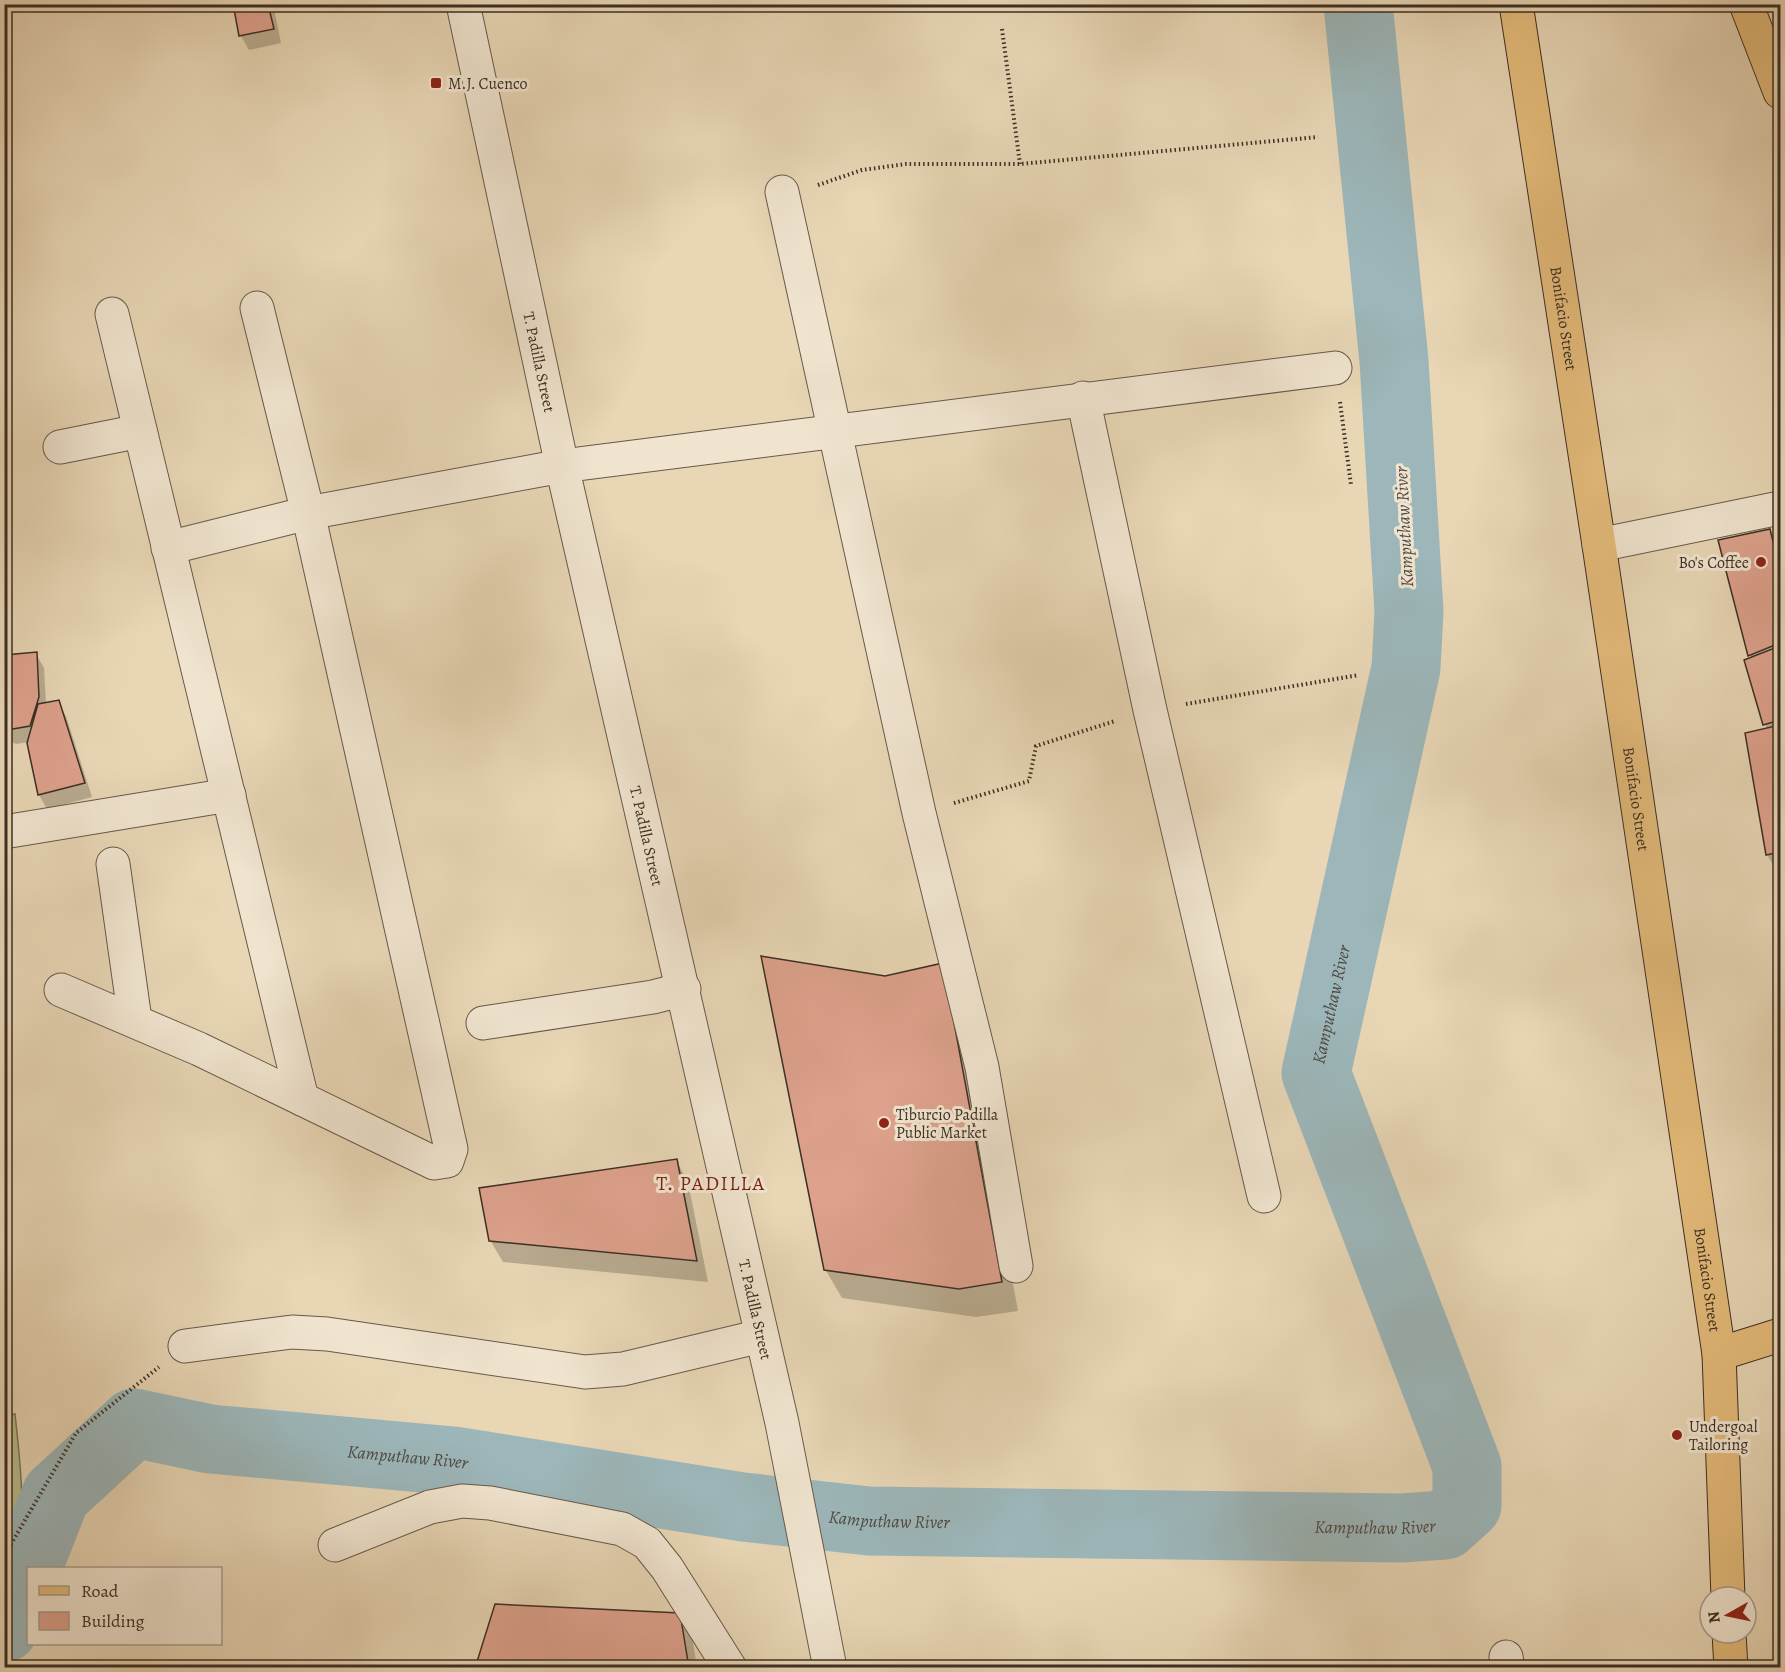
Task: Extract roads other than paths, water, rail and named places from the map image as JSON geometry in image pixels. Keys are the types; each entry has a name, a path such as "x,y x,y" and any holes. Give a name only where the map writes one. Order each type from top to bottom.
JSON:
{"main road":[{"name":"Bonifacio Street","path":"1516,4 1719,1354 1728,1585"},
{"path":"1746,4 1780,92"},
{"path":"1719,1354 1780,1335"},
{"path":"1730,1645 1731,1668"}],"street":[{"name":"T. Padilla Street","path":"463,4 562,466 684,989 793,1472 802,1535 830,1668"},
{"path":"782,192 919,813 982,1067 1016,1266"},
{"path":"61,990 135,1020 434,1162 447,1161 451,1149 308,513 257,308"},
{"path":"112,314 302,1100"},
{"path":"168,548 308,513 562,466 1083,398 1335,368"},
{"path":"1083,398 1150,710 1264,1196"},
{"path":"60,447 140,431"},
{"path":"1599,545 1780,508"},
{"path":"4,832 230,795"},
{"path":"113,864 135,1020"},
{"path":"483,1023 653,997 684,989"},
{"path":"185,1346 292,1332 327,1334 585,1372 622,1369 761,1336"},
{"path":"335,1545 430,1507 462,1502 490,1503 622,1529 647,1543 667,1568 730,1668"}],"waterway":[{"name":"Kamputhaw River","path":"28,1567 56,1495 134,1423 210,1439 454,1461 743,1507 869,1521 1401,1528 1445,1525 1467,1505 1467,1466 1316,1073 1406,668 1409,611 1394,361 1358,4"},
{"name":"Kamputhaw River","path":"4,1628 27,1569"}],"place":[{"name":"M.J. Cuenco","path":"436,83"},
{"name":"Bo's Coffee","path":"1761,562"},
{"name":"Tiburcio Padilla Public Market","path":"884,1123"},
{"name":"Undergoal Tailoring","path":"1677,1435"}],"district":[{"name":"T. PADILLA","path":"711,1183"}]}
